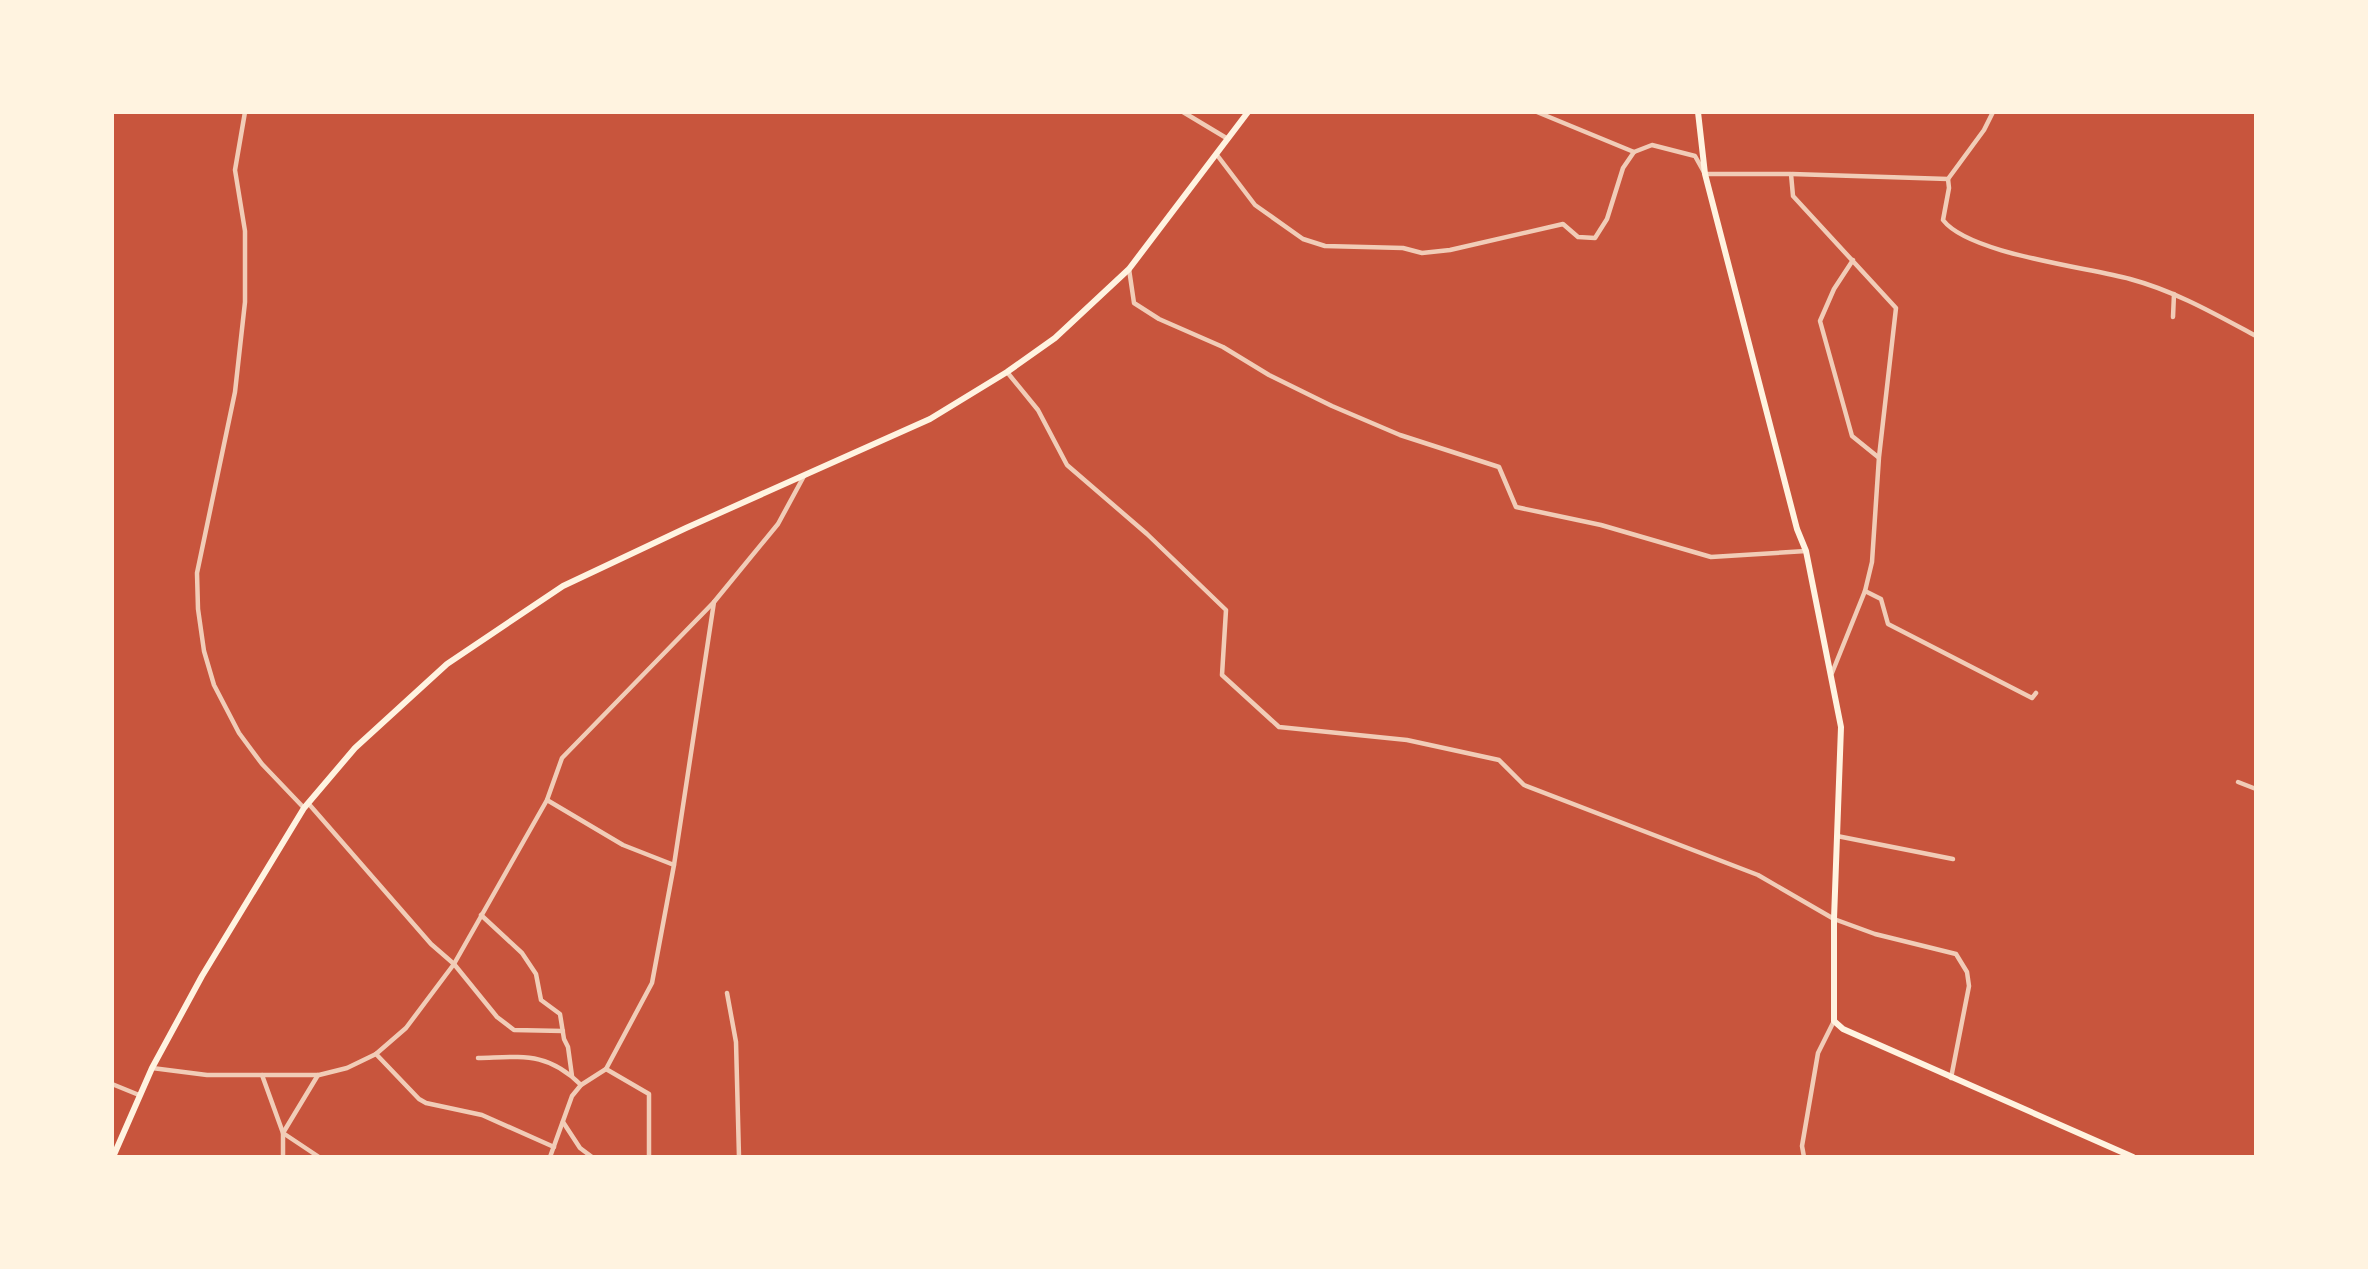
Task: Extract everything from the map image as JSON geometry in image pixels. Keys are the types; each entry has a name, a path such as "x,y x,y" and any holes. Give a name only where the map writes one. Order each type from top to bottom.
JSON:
{"main road":[{"path":"113,1157 152,1068 202,976 306,805 355,748 447,664 563,586 930,419 1007,372 1055,338 1129,268 1248,112"},
{"path":"1698,112 1705,174 1797,529 1806,551 1832,673 1841,730 1834,919 1834,1021 1843,1029 2133,1157"}],"street":[{"path":"245,112 235,170 245,231 245,302 235,392 197,573 198,609 204,651 214,685 239,733 262,764 306,805 431,944 454,964 497,1017 514,1030 563,1031"},
{"path":"1182,112 1229,140"},
{"path":"1537,112 1634,152"},
{"path":"1993,112 1984,130 1948,179 1943,220 1948,227 1974,241 2133,279 2184,297 2256,336"},
{"path":"1217,155 1255,205 1303,239 1325,246 1403,248 1422,253 1462,247 1563,224 1578,237 1595,238 1607,219 1623,168 1634,152 1652,145 1695,156 1705,174 1948,179"},
{"path":"1791,174 1793,196 1896,308 1879,457 1872,562 1865,591 1832,673"},
{"path":"1853,260 1834,289 1821,321 1853,436 1879,457"},
{"path":"1129,268 1134,303 1159,319 1223,346 1269,375 1332,406 1400,435 1499,467 1516,508 1601,526 1712,557 1806,551"},
{"path":"2173,317 2174,294"},
{"path":"1007,372 1038,410 1067,465 1147,534 1226,610 1223,675 1279,727 1408,740 1499,760 1524,785 1758,875 1834,919 1875,934 1956,954 1967,972 1969,986 1951,1077"},
{"path":"152,1068 207,1075 319,1075 347,1068 376,1054 406,1028 454,964 547,800 562,758 714,603 778,524 805,474"},
{"path":"1865,591 1881,599 1888,624 2032,698 2036,693"},
{"path":"550,1157 572,1096 581,1085 606,1069 652,983 674,865 714,603"},
{"path":"2238,782 2256,789"},
{"path":"547,800 623,845 674,865"},
{"path":"1837,836 1954,859"},
{"path":"481,915 522,953 536,974 541,1000 560,1014 572,1076"},
{"path":"727,993 736,1042 740,1157"},
{"path":"1804,1157 1802,1146 1818,1053 1834,1021"},
{"path":"376,1054 426,1103 482,1115 554,1147"},
{"path":"478,1058 541,1059 555,1064 581,1085"},
{"path":"606,1069 649,1094 649,1157"},
{"path":"262,1075 283,1133 283,1157"},
{"path":"283,1133 319,1075"},
{"path":"112,1084 139,1095"},
{"path":"562,1122 580,1148 592,1157"},
{"path":"283,1133 319,1157"}]}
